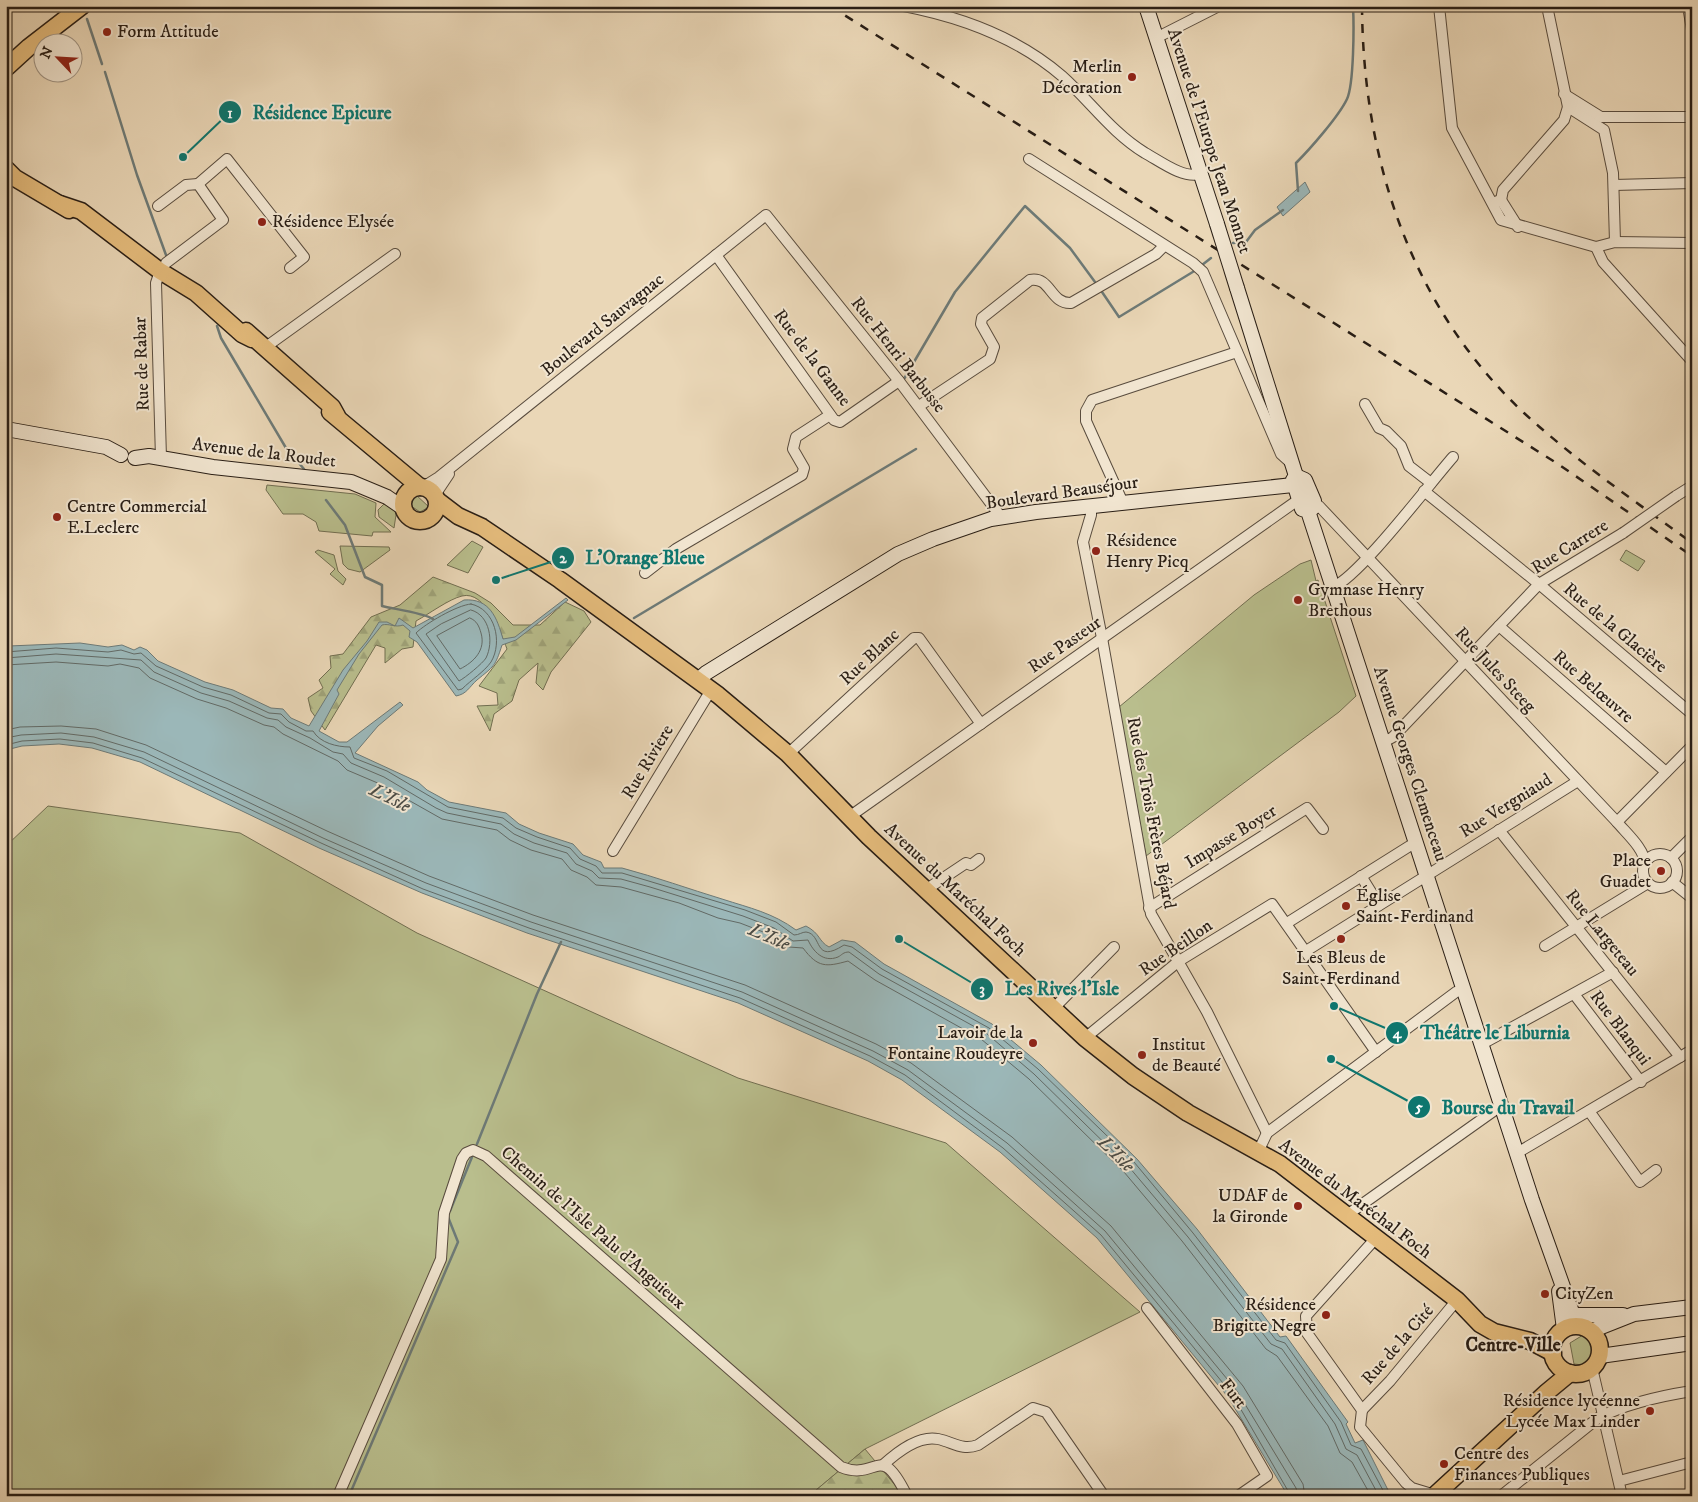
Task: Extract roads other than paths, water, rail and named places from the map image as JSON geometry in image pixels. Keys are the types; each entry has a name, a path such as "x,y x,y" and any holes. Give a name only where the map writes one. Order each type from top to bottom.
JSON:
{"main road":[{"path":"6,68 29,47 82,6"},
{"name":"Avenue de l'Europe Jean Monnet","path":"1146,6 1237,288"},
{"path":"6,75 58,24"},
{"path":"6,167 29,180 42,192 60,204 81,211 135,250 163,266 224,318 234,322 332,407 337,416 379,452 420,497"},
{"name":"Avenue Georges Clemenceau","path":"1237,288 1294,475 1298,500 1302,509 1311,508"},
{"name":"Avenue de la Roudet","path":"6,429 106,447 128,457 149,456 213,467 351,482 387,497 420,497"},
{"name":"Avenue Georges Clemenceau","path":"1294,475 1305,480 1333,587 1532,1200 1538,1230 1559,1292 1567,1336"},
{"name":"Boulevard Beauséjour","path":"705,685 706,673 898,554 933,539 1001,517 1123,503 1294,475"},
{"name":"Avenue du Maréchal Foch","path":"420,497 446,517 501,542 591,602 705,685 788,754 850,817 1085,1038 1133,1076 1180,1108 1294,1174 1461,1303 1484,1317 1567,1336"},
{"path":"1514,1422 1550,1378 1567,1336 1634,1314 1692,1307"},
{"path":"1567,1336 1634,1314"},
{"path":"1567,1336 1599,1342 1596,1362"},
{"path":"1567,1336 1570,1373"},
{"path":"1434,1496 1570,1373 1585,1372 1596,1362 1692,1343"}],"street":[{"path":"904,6 994,32 1019,45 1062,76 1116,131 1144,152 1187,175 1200,174"},
{"path":"1156,38 1219,6"},
{"path":"1439,6 1452,128 1496,202 1501,220 1518,227 1596,247 1620,243 1692,243"},
{"path":"1496,202 1503,190 1564,120 1568,107 1547,6"},
{"path":"1688,6 1692,30"},
{"path":"1564,94 1600,121 1604,130 1619,185 1620,243"},
{"path":"1568,107 1600,121 1692,117"},
{"path":"158,206 186,185 198,184 227,159 304,257 290,268"},
{"name":"Avenue Georges Clemenceau","path":"1028,159 1193,263 1203,272 1281,454 1294,475"},
{"path":"1619,185 1692,183"},
{"path":"163,266 223,220 198,184"},
{"name":"Boulevard Sauvagnac","path":"420,497 460,460 766,215"},
{"name":"Rue Henri Barbusse","path":"766,215 919,406 1001,517"},
{"path":"919,406 990,359 994,348 981,324 982,318 1030,280 1037,279 1045,282 1056,300 1063,303 1071,303 1156,254 1164,246"},
{"path":"1596,247 1603,262 1692,361"},
{"path":"258,344 395,254"},
{"name":"Rue de la Ganne","path":"716,255 834,420 840,422 899,381"},
{"name":"Rue de Rabar","path":"161,458 156,283 163,266"},
{"path":"1123,503 1086,421 1086,410 1092,400 1237,352"},
{"name":"Rue de la Glacière","path":"1365,404 1379,428 1386,431 1401,446 1410,466 1427,487 1692,714"},
{"path":"646,573 676,549 802,475 804,468 793,449 796,438 830,415"},
{"path":"1333,587 1343,583 1367,558 1453,457"},
{"name":"Rue Carrere","path":"1384,742 1393,738 1539,584 1623,533 1692,486"},
{"name":"Rue Pasteur","path":"850,817 1298,500"},
{"name":"Rue des Trois Frères Béjard","path":"1091,506 1092,515 1083,542 1151,914 1179,961 1266,1133"},
{"name":"Rue Jules Steeg","path":"1311,508 1319,506 1466,661 1617,822 1637,846 1645,859 1645,864"},
{"name":"Rue Belœuvre","path":"1499,626 1666,772"},
{"name":"Rue Blanc","path":"788,754 914,638 919,638 981,724"},
{"name":"Rue Riviere","path":"613,851 705,685"},
{"path":"1617,822 1692,746"},
{"name":"Rue Vergniaud","path":"1306,951 1578,781"},
{"name":"Impasse Boyer","path":"1150,908 1307,808 1323,829"},
{"name":"Rue Largeteau","path":"1499,830 1680,1058"},
{"path":"1671,858 1692,837"},
{"path":"1376,1052 1287,922 1416,842"},
{"path":"1663,854 1671,858 1676,867 1672,882 1658,888 1648,883 1643,874 1645,864 1654,855 1663,854"},
{"path":"927,890 966,863 971,865 979,859"},
{"path":"1361,876 1378,905"},
{"path":"1672,882 1692,898"},
{"path":"1545,946 1648,883"},
{"name":"Rue Beillon","path":"1085,1038 1179,961 1272,904 1287,922"},
{"path":"1053,1008 1114,946"},
{"path":"1482,1044 1613,972"},
{"path":"1258,1152 1266,1133 1456,992 1464,989"},
{"name":"Rue Blanqui","path":"1574,994 1641,1082"},
{"path":"1517,1153 1641,1082 1692,1050"},
{"path":"1346,1215 1502,1105"},
{"path":"1589,1111 1640,1182 1656,1170"},
{"name":"Chemin de l'Isle Palu d’Anguieux","path":"338,1496 442,1259 444,1213 462,1159 466,1153 473,1150 486,1156 841,1467 855,1472 883,1465"},
{"path":"1376,1238 1306,1316 1307,1333 1362,1410 1360,1427 1406,1483 1421,1492 1434,1496"},
{"name":"Rue de la Cité","path":"1362,1410 1461,1303"},
{"name":"Furt","path":"1147,1308 1237,1424 1267,1476 1238,1496"},
{"path":"1596,1362 1603,1415 1622,1496"},
{"path":"1501,1496 1603,1415 1654,1398 1692,1390"},
{"path":"907,1496 895,1472 883,1465 897,1453 926,1439 938,1439 969,1449 1034,1408 1040,1408 1046,1412 1104,1496"},
{"path":"1619,1481 1692,1462"}],"water":[{"path":"1305,182 1310,192 1283,216 1277,207"},
{"path":"566,598 568,600 516,640 502,645 498,658 491,669 465,692 456,696 417,642 409,637 410,631 403,625 395,626 399,618 413,628 464,600 473,600 480,602 491,611 503,639 515,637"},
{"name":"L'Isle","path":"379,622 387,622 395,626 382,625 359,654 337,690 339,694 319,731 339,742 347,742 400,702 403,705 378,726 355,753 418,782 427,790 449,802 506,813 519,824 573,844 583,855 601,862 604,868 622,868 752,908 779,919 796,930 806,926 829,947 842,940 855,942 884,964 992,1024 1041,1065 1137,1159 1197,1229 1280,1337 1286,1336 1348,1422 1346,1424 1355,1443 1363,1440 1391,1496 1288,1496 1228,1397 1097,1238 1000,1152 902,1080 868,1061 738,1003 527,933 422,893 319,848 140,762 92,748 59,744 22,746 6,750 6,647 9,646 80,643 108,647 122,645 134,650 140,647 147,650 158,661 205,682 233,690 271,708 283,709 291,718 309,726 343,670 367,641"}],"waterway":[{"path":"1298,191 1296,163 1338,114 1347,99 1351,81 1353,54 1353,6"},
{"path":"87,19 102,64"},
{"path":"105,72 137,175 166,255"},
{"path":"904,379 955,292 1025,206 1070,248 1095,282"},
{"path":"1233,243 1246,242 1255,230 1283,210"},
{"path":"1202,265 1211,258"},
{"path":"1100,289 1119,317 1196,270"},
{"path":"217,326 221,338 286,448 304,469"},
{"path":"634,618 916,449"},
{"path":"326,500 345,525 365,577 382,585 382,606 416,613 433,619"},
{"path":"477,1144 537,994 561,942"},
{"path":"450,1211 472,1157"},
{"path":"349,1496 458,1242 448,1217"}],"railway":[{"path":"830,6 1558,464 1692,556"},
{"path":"1362,6 1365,63 1372,119 1384,174 1401,227 1423,278 1451,326 1484,371 1524,413 1585,464 1692,543"}],"place":[{"name":"Form Attitude","path":"107,32"},
{"name":"Merlin Décoration","path":"1132,77"},
{"name":"Résidence Epicure","path":"183,157"},
{"name":"Résidence Elysée","path":"262,222"},
{"name":"Centre Commercial E.Leclerc","path":"57,517"},
{"name":"Résidence Henry Picq","path":"1096,551"},
{"name":"L'Orange Bleue","path":"496,580"},
{"name":"Gymnase Henry Brethous","path":"1298,600"},
{"name":"Place Guadet","path":"1661,871"},
{"name":"Église Saint-Ferdinand","path":"1346,906"},
{"name":"Les Rives l'Isle","path":"899,939"},
{"name":"Les Bleus de Saint-Ferdinand","path":"1341,939"},
{"name":"Théâtre le Liburnia","path":"1334,1006"},
{"name":"Lavoir de la Fontaine Roudeyre","path":"1033,1043"},
{"name":"Institut de Beauté","path":"1142,1055"},
{"name":"Bourse du Travail","path":"1331,1059"},
{"name":"UDAF de la Gironde","path":"1298,1206"},
{"name":"CityZen","path":"1545,1294"},
{"name":"Résidence Brigitte Negre","path":"1326,1315"},
{"name":"Résidence lycéenne Lycée Max Linder","path":"1650,1411"},
{"name":"Centre des Finances Publiques","path":"1444,1464"}],"district":[{"name":"Centre-Ville","path":"1513,1345"}]}
